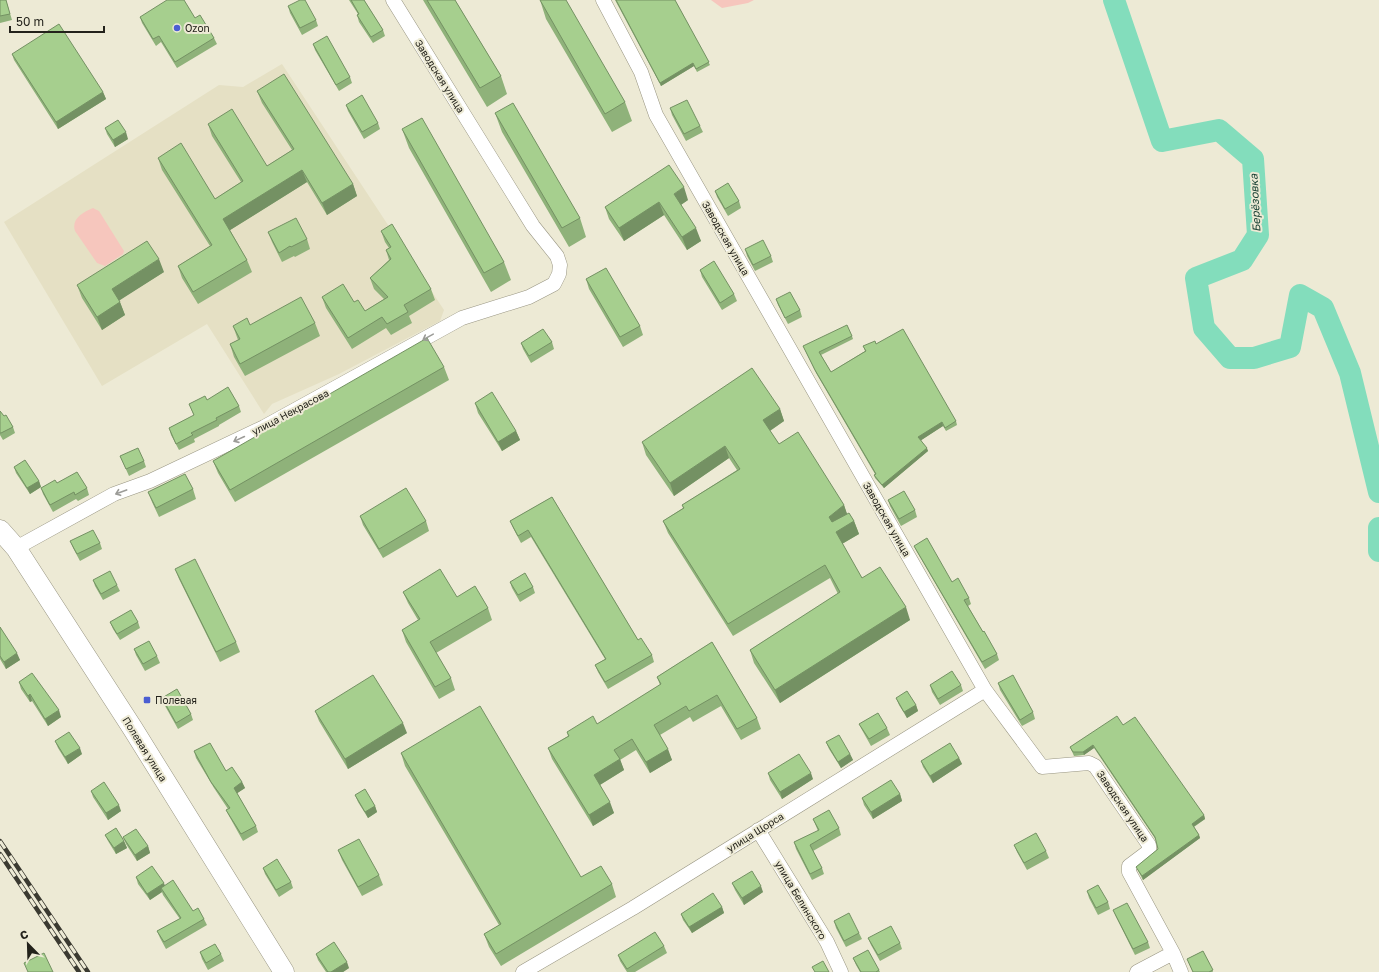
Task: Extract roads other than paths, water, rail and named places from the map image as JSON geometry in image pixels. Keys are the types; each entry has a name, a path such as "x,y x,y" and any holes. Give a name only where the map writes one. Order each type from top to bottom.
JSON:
{"street":[{"name":"Заводская улица","path":"393,0 533,226 557,256 560,265 559,274"},
{"name":"Заводская улица","path":"603,0 641,72 656,115 985,690 1042,767 1089,763 1096,766 1149,845 1150,851 1129,866 1129,872 1173,953 1181,972"},
{"name":"улица Некрасова","path":"16,548 114,494 150,481 264,427 462,318 529,297 554,284 559,274"},
{"name":"Полевая улица","path":"0,530 16,548 133,729 284,972"},
{"name":"улица Щорса","path":"523,972 633,908 985,690"},
{"name":"улица Белинского","path":"758,830 827,942 841,972"},
{"path":"1137,972 1173,953"}],"waterway":[{"name":"Берёзовка","path":"1114,0 1162,141 1219,130 1253,159 1258,235 1242,260 1196,278 1204,328 1230,358 1254,358 1290,347 1300,295 1323,308 1350,373 1379,492"},
{"name":"Берёзовка","path":"1379,528 1379,551"}],"railway":[{"path":"0,841 88,972"},
{"path":"0,854 79,972"}],"place":[{"name":"Ozon","path":"177,28"},
{"name":"Полевая","path":"147,700"}]}
